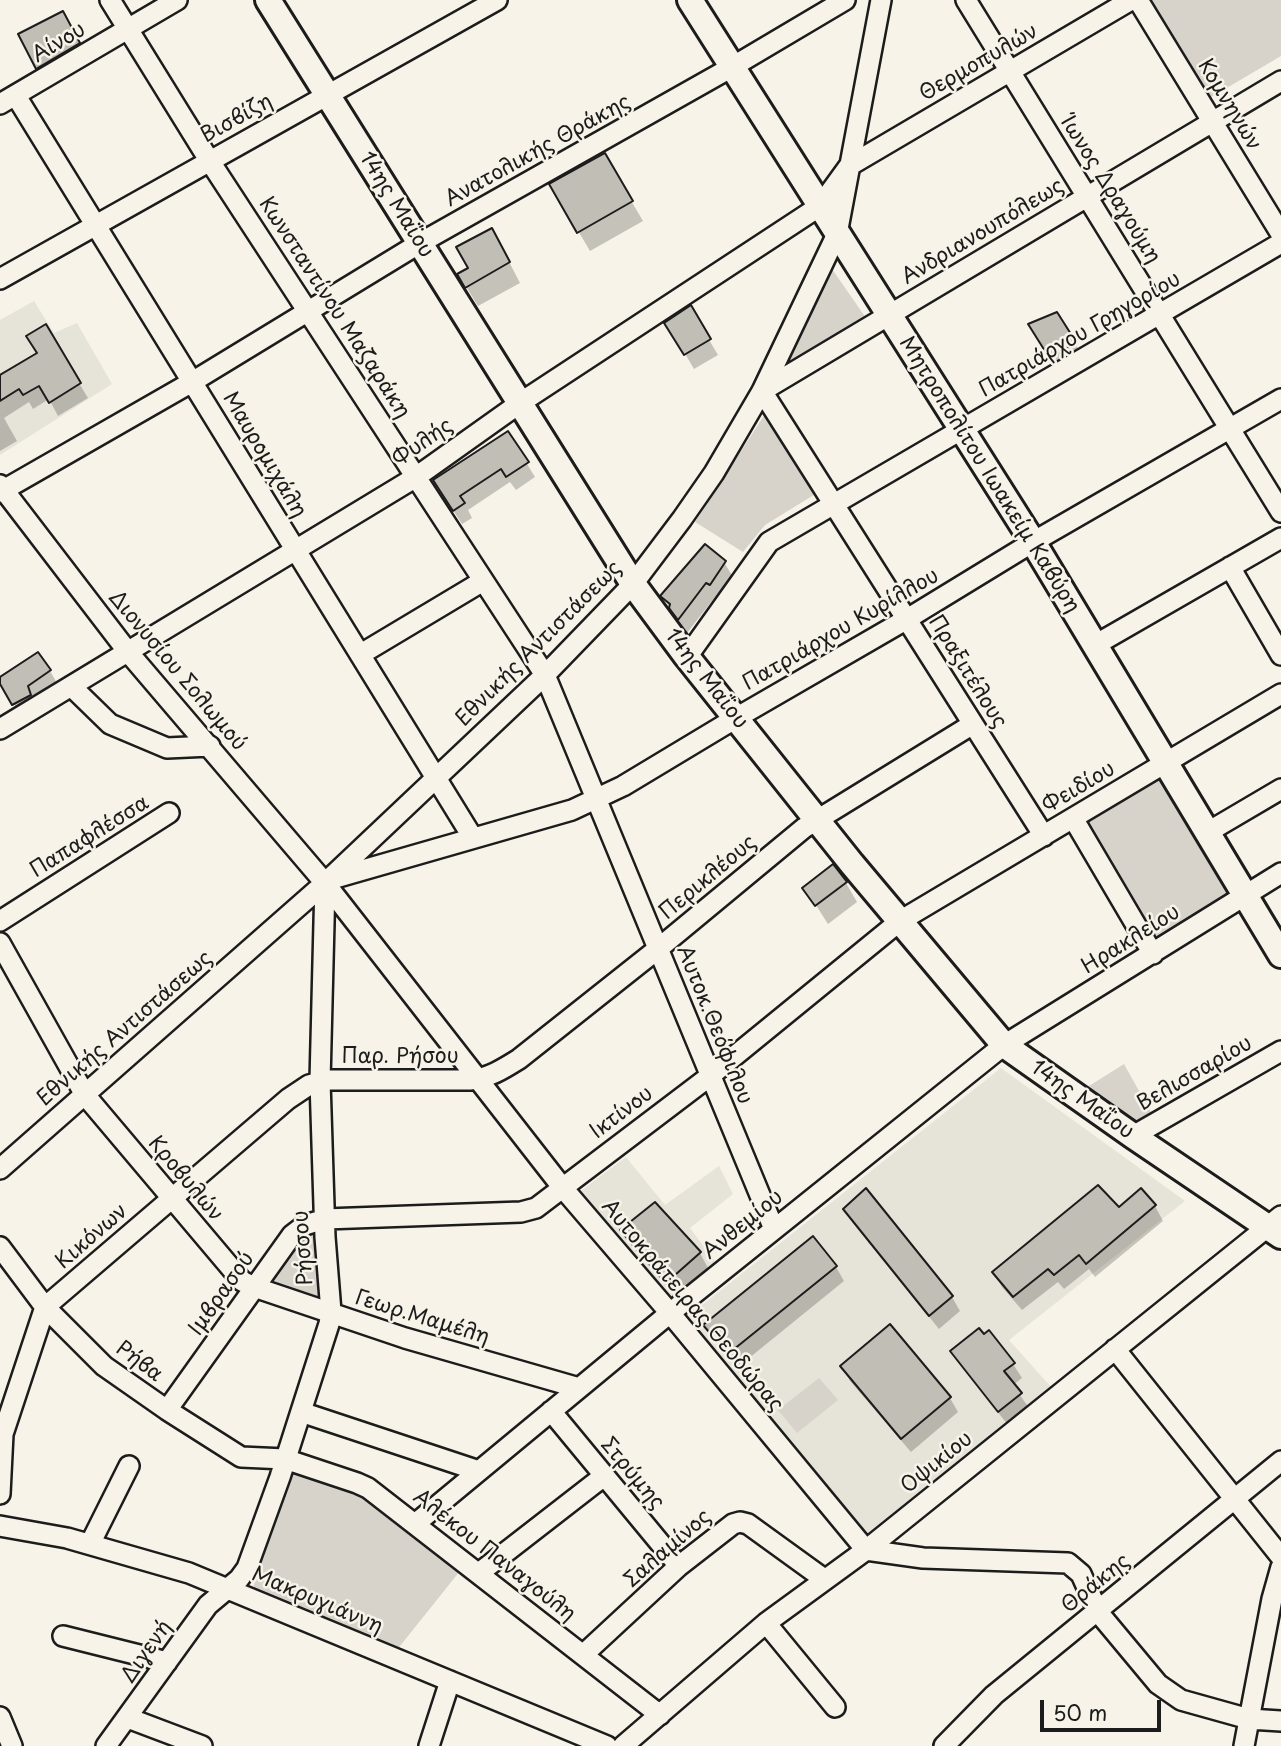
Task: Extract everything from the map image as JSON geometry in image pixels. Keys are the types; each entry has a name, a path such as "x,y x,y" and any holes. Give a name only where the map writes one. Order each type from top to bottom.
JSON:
{"main road":[{"name":"14ης Μαΐου","path":"268,0 633,584 687,657 817,820 1004,1045 1133,1136 1277,1226"},
{"name":"Μητροπολίτου Ιωακείμ Καβύρη","path":"690,0 1033,542 1281,955"}],"street":[{"name":"Κωνσταντίνου Μαζαράκη","path":"110,0 209,160 545,675"},
{"name":"Αίνου","path":"8,100 177,0"},
{"name":"Βισβίζη","path":"0,279 497,0"},
{"name":"Εθνικής Αντιστάσεως","path":"0,1169 325,883 545,675 633,584 714,473 762,391 838,234 881,0"},
{"name":"Ίωνος Δραγούμη","path":"966,0 1281,512"},
{"name":"Θερμοπυλών","path":"849,166 1131,0"},
{"name":"Κομνηνών","path":"1138,0 1281,234"},
{"name":"Ανατολικής Θράκης","path":"1,489 192,382 421,243 732,67 832,3"},
{"name":"Ανδριανουπόλεως","path":"762,391 1281,81"},
{"name":"Μαυρομιχάλη","path":"8,100 96,227 473,838"},
{"name":"Φυλής","path":"0,729 416,477 520,403 820,206 849,166"},
{"name":"Πατριάρχου Γρηγορίου","path":"687,657 769,542 1281,243"},
{"name":"Πραξιτέλους","path":"762,391 1044,836"},
{"name":"Πατριάρχου Κυρίλλου","path":"325,883 346,874 559,814 623,786 907,620 1033,542 1281,399"},
{"name":"Διονυσίου Σολωμού","path":"1,489 128,652 325,883"},
{"path":"1095,645 1281,538"},
{"path":"1230,567 1281,656"},
{"path":"361,654 483,581"},
{"name":"Αυτοκ.Θεόφιλου","path":"545,675 594,800 659,948 774,1229"},
{"path":"71,686 110,724 167,748 209,746"},
{"name":"Φειδίου","path":"900,920 1281,694"},
{"name":"Περικλέους","path":"480,1079 519,1059 659,948 798,832 973,724"},
{"path":"1208,832 1281,789"},
{"name":"Παπαφλέσσα","path":"0,921 169,813"},
{"path":"1073,818 1153,954"},
{"name":"Ηρακλείου","path":"1004,1045 1281,873"},
{"name":"Αυτοκράτειρας Θεοδώρας","path":"325,883 562,1187 866,1550"},
{"name":"Ρήσσου","path":"228,1588 247,1568 301,1412 331,1314 320,1081 325,883"},
{"name":"Ικτίνου","path":"325,1219 529,1211 710,1076 900,920"},
{"name":"Κροβυλών","path":"0,943 85,1095 236,1275 254,1287"},
{"name":"Ανθεμίου","path":"415,1524 670,1313 1004,1045"},
{"name":"Βελισσαρίου","path":"1133,1136 1281,1051"},
{"name":"Παρ. Ρήσου","path":"320,1081 480,1079"},
{"name":"Κικόνων","path":"46,1307 288,1099 320,1081"},
{"name":"Ιμβρασού","path":"167,1410 254,1287 300,1228 325,1219"},
{"name":"Οψικίου","path":"622,1746 766,1623 866,1550 1115,1349 1277,1226"},
{"name":"Ρήβα","path":"0,1247 46,1307 104,1366 241,1457 285,1459"},
{"name":"Γεωρ.Μαμέλη","path":"254,1287 405,1338 579,1388"},
{"path":"0,1494 1,1435 46,1307"},
{"path":"1115,1349 1281,1557"},
{"name":"Στρύμης","path":"551,1411 679,1566"},
{"path":"301,1412 479,1471"},
{"name":"Αλέκου Παναγούλη","path":"285,1459 363,1485 660,1714"},
{"name":"Θράκης","path":"944,1746 994,1695 1281,1461"},
{"path":"90,1544 129,1466"},
{"path":"479,1573 604,1476"},
{"name":"Σαλαμίνος","path":"584,1654 679,1566 740,1521 824,1579"},
{"name":"Μακρυγιάννη","path":"0,1526 50,1534 189,1573 607,1746"},
{"path":"866,1550 923,1558 1068,1563 1080,1574 1098,1612 1157,1684 1181,1700 1249,1719 1281,1721"},
{"path":"1244,1746 1272,1600 1281,1567"},
{"name":"Διγενή","path":"106,1746 208,1605 228,1588"},
{"path":"766,1623 835,1707"},
{"path":"63,1636 167,1662"},
{"path":"429,1746 450,1681"},
{"path":"0,1717 12,1746"},
{"path":"128,1718 202,1746"}],"shaded area":[{"path":"1150,0 1281,0 1281,56 1208,99"},
{"path":"832,269 866,318 777,374"},
{"path":"34,301 54,333 77,323 112,384 0,455 0,320"},
{"path":"765,414 817,493 765,525 743,552 695,522"},
{"path":"1158,774 1233,896 1156,945 1084,819"},
{"path":"1124,1064 1152,1114 1131,1128 1081,1091"},
{"path":"1001,1068 1185,1201 1009,1340 1052,1388 864,1537 687,1317"},
{"path":"626,1157 665,1205 719,1166 733,1194 690,1228 717,1264 669,1302 578,1193"},
{"path":"315,1234 320,1300 275,1287 271,1279 305,1237"},
{"path":"819,1378 838,1400 797,1433 778,1410"},
{"path":"290,1469 362,1497 380,1507 460,1571 396,1651 253,1588"}],"building":[{"path":"63,11 80,43 36,69 18,34"},
{"path":"605,153 633,201 577,233 549,184"},
{"path":"492,228 510,262 465,288 457,274 468,268 456,247"},
{"path":"691,305 711,339 684,355 664,323"},
{"path":"1057,312 1076,342 1050,359 1028,324"},
{"path":"46,324 81,383 49,403 39,386 23,395 19,389 0,401 0,375 37,353 26,336"},
{"path":"508,431 529,462 506,477 501,469 460,496 465,503 453,511 433,480"},
{"path":"705,544 726,561 710,585 706,583 678,620 669,608 670,604 660,596"},
{"path":"38,652 51,670 28,686 31,695 12,705 0,684 0,677"},
{"path":"833,864 847,882 815,906 802,888"},
{"path":"1098,1185 1119,1207 1141,1188 1156,1205 1086,1264 1079,1255 1054,1275 1048,1269 1013,1297 992,1272"},
{"path":"866,1188 953,1296 929,1316 843,1209"},
{"path":"655,1202 701,1252 666,1283 620,1230"},
{"path":"813,1236 837,1266 728,1354 703,1325"},
{"path":"890,1324 951,1397 901,1439 840,1366"},
{"path":"979,1328 984,1334 989,1330 1015,1363 1004,1371 1022,1393 998,1412 950,1351"}]}
